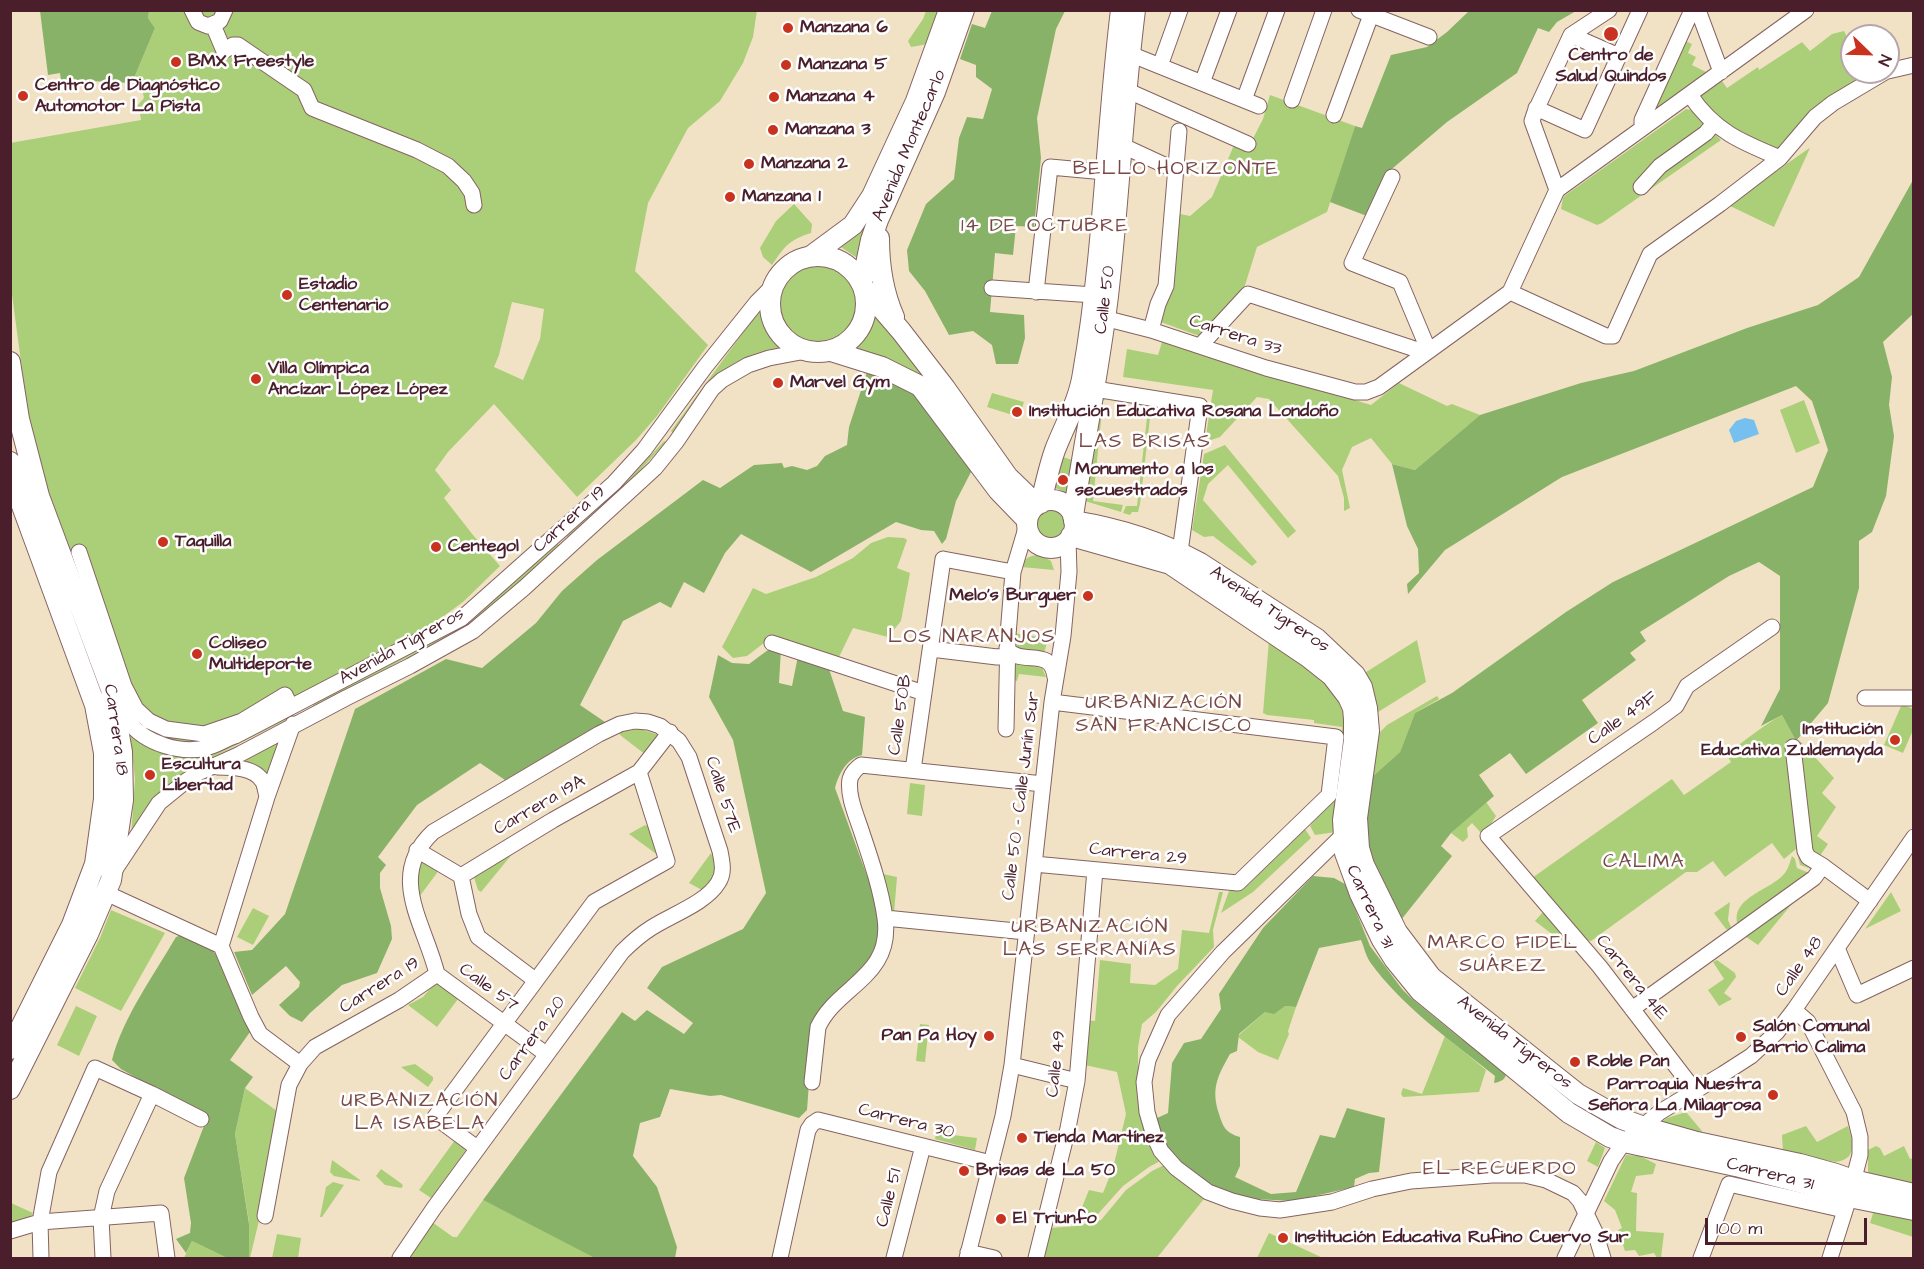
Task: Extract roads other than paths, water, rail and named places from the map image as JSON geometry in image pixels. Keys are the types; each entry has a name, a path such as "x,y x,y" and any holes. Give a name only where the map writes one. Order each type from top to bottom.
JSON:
{"main road":[{"name":"Avenida Montecarlo","path":"811,256 853,225 872,196 916,101 949,10"},
{"name":"Avenida Montecarlo","path":"863,286 871,240 935,92 964,10"},
{"name":"Calle 50","path":"1098,321 1094,295 1121,10"},
{"name":"Calle 50","path":"1072,528 1121,145 1135,10"},
{"path":"900,171 886,208 879,236 879,259 893,314 901,331"},
{"path":"863,286 866,306 862,324 852,339 844,345 831,351 818,353 806,351 789,343 776,329 770,311 770,302 777,278 789,266 811,256 833,258 852,269 863,286 945,388 1031,509 1032,539 1045,547 1060,546 1072,528 1066,506 1058,501 1049,501 1031,509"},
{"path":"831,351 882,367 920,386 998,490 1031,509"},
{"name":"Carrera 18","path":"10,362 19,419 39,496 111,689 122,752 123,800 114,871 106,893 88,934 10,1089"},
{"name":"Calle 50","path":"1031,509 1046,480 1055,451 1078,398 1091,380"},
{"name":"Carrera 18","path":"10,462 22,506 95,705 104,753 104,799 95,864 72,925 10,1049"},
{"name":"Avenida Tigreros","path":"1072,528 1114,530 1180,552 1317,639 1355,675 1362,687 1369,730 1359,795 1358,840 1364,865 1384,909 1412,954 1431,977 1578,1094 1609,1112 1644,1127 1697,1142 1827,1171 1849,1196 1914,1194"},
{"name":"Carrera 31","path":"1072,528 1170,564 1308,657 1340,685 1353,708 1354,731 1343,835 1352,873 1374,924 1394,959 1420,990 1569,1113 1599,1132 1624,1142 1740,1167 1849,1196 1914,1210"}],"street":[{"path":"192,10 198,22 213,25 222,19 225,10"},
{"path":"1160,66 1180,10"},
{"path":"1202,83 1228,10"},
{"path":"1244,100 1277,10"},
{"path":"1292,100 1324,10"},
{"path":"1557,190 1533,121 1536,108 1571,35 1609,10"},
{"path":"1536,108 1585,130 1640,10"},
{"path":"1642,128 1642,120 1692,10"},
{"path":"1698,10 1721,72"},
{"path":"1426,351 1510,292 1557,190 1806,10"},
{"path":"1334,115 1376,14 1429,37"},
{"path":"213,25 224,51 233,45 238,45 304,90 312,108 417,150 448,166 464,181 472,193 474,205"},
{"path":"1571,35 1619,56"},
{"path":"1130,54 1259,106"},
{"path":"1510,292 1606,336 1613,336 1650,254 1780,158 1815,117 1864,84"},
{"path":"1126,90 1248,144"},
{"path":"1690,94 1714,123 1735,139 1780,158"},
{"path":"1641,187 1660,166 1706,133 1714,123"},
{"path":"1151,330 1166,286 1179,131"},
{"path":"1121,145 1175,170"},
{"path":"1036,292 1050,167 1105,172"},
{"path":"1392,177 1352,263 1400,282 1426,351"},
{"name":"Avenida Tigreros","path":"111,689 128,722 146,737 160,745 174,748 209,747 462,618 614,483 644,450 705,367 757,302 774,285"},
{"path":"992,288 1094,295"},
{"path":"1200,346 1248,294 1426,351"},
{"name":"Carrera 33","path":"1098,321 1151,330 1266,368 1355,392 1366,392 1378,387 1426,351"},
{"name":"Carrera 19","path":"114,871 159,803 198,773 292,727 473,631 525,588 655,468 676,442 712,389 722,380 748,364 806,351"},
{"path":"1091,380 1200,406 1180,552"},
{"path":"1006,729 1013,572 1031,509"},
{"name":"Calle 50","path":"1059,656 1063,636 1072,528"},
{"path":"79,552 124,686 136,709 149,721 166,729 204,734 242,720 285,695 296,704 292,727 267,797 221,946 260,1034 300,1064"},
{"name":"Calle 50B","path":"913,770 943,559 1013,572"},
{"name":"Calle 49F","path":"1488,836 1676,706 1687,686 1772,627"},
{"path":"772,643 924,693"},
{"path":"930,649 996,657 1009,653 1046,660 1054,668 1055,680"},
{"name":"Calle 50 - Calle Junín Sur","path":"968,1255 1003,1116 1012,1065 1059,656"},
{"path":"1865,698 1914,698"},
{"name":"Carrera 29","path":"1034,864 1238,883 1329,795 1336,737 1052,702"},
{"path":"477,1148 435,1117 594,902 667,861 639,772 670,732 660,726 643,722 620,724 599,734 433,832 417,850 461,876 478,937 535,980"},
{"name":"Calle 57E","path":"670,732 689,757 723,866 718,883 702,899"},
{"path":"1794,747 1805,850 1808,856 1869,902"},
{"path":"812,1082 818,1027 831,1008 861,981 874,965 881,953 884,941 885,918 852,801 850,778 854,770 861,765 1043,784"},
{"path":"211,768 232,767 254,773 263,781 267,797"},
{"name":"Carrera 19A","path":"461,876 553,820 639,772"},
{"path":"1343,835 1223,952 1168,1015 1148,1060 1144,1082 1147,1112 1161,1150 1176,1168 1208,1192 1232,1202 1280,1210 1332,1202 1372,1189 1411,1181 1525,1175 1546,1180 1573,1193 1587,1212 1603,1258"},
{"name":"Carrera 41E","path":"1488,836 1600,967 1695,1090"},
{"name":"Calle 48","path":"1565,1258 1611,1161 1624,1142 1660,1112 1751,1056 1777,1032 1914,837"},
{"name":"Carrera 19","path":"265,1216 289,1084 300,1064 315,1047 399,1000 437,974 412,903 410,891 411,866 417,850"},
{"path":"1632,1009 1814,878 1823,866"},
{"name":"Calle 49","path":"1036,1258 1068,1128 1077,1081 1095,870"},
{"path":"106,893 221,946"},
{"name":"Carrera 20","path":"400,1258 477,1148 622,952 651,928 702,899"},
{"path":"885,918 1026,932"},
{"path":"1837,948 1857,995 1914,968"},
{"name":"Calle 57","path":"437,974 546,1054"},
{"path":"1794,1010 1808,1023 1854,1112 1861,1142 1860,1155 1830,1258"},
{"path":"1012,1065 1077,1081"},
{"path":"41,1258 40,1222 48,1172 95,1068 201,1119"},
{"path":"104,1258 100,1218 107,1191 152,1094"},
{"name":"Carrera 30","path":"780,1258 808,1130 818,1120 991,1163"},
{"name":"Calle 51","path":"894,1258 923,1146"},
{"path":"1701,1258 1729,1184 1849,1196"},
{"path":"10,1231 40,1222 161,1213 167,1258"},
{"path":"968,1255 994,1258"}],"water":[{"path":"1745,418 1754,420 1759,434 1734,443 1729,430 1736,421"}],"place":[{"name":"Manzana 6","path":"788,28"},
{"name":"Centro de Salud Quindos","path":"1611,34"},
{"name":"BMX Freestyle","path":"176,62"},
{"name":"Manzana 5","path":"786,65"},
{"name":"Centro de Diagnóstico Automotor La Pista","path":"23,96"},
{"name":"Manzana 4","path":"774,97"},
{"name":"Manzana 3","path":"773,130"},
{"name":"Manzana 2","path":"749,164"},
{"name":"Manzana 1","path":"730,197"},
{"name":"Estadio Centenario","path":"287,295"},
{"name":"Villa Olímpica Ancízar López López","path":"256,379"},
{"name":"Marvel Gym","path":"778,383"},
{"name":"Institución Educativa Rosana Londoño","path":"1017,412"},
{"name":"Monumento a los secuestrados","path":"1063,480"},
{"name":"Taquilla","path":"163,542"},
{"name":"Centegol","path":"436,547"},
{"name":"Melo's Burguer","path":"1088,596"},
{"name":"Coliseo Multideporte","path":"197,654"},
{"name":"Institución Educativa Zuldemayda","path":"1895,740"},
{"name":"Escultura Libertad","path":"150,775"},
{"name":"Pan Pa Hoy","path":"989,1036"},
{"name":"Salón Comunal Barrio Calima","path":"1741,1037"},
{"name":"Roble Pan","path":"1575,1062"},
{"name":"Parroquia Nuestra Señora La Milagrosa","path":"1773,1095"},
{"name":"Tienda Martínez","path":"1022,1138"},
{"name":"Brisas de La 50","path":"964,1171"},
{"name":"El Triunfo","path":"1001,1219"},
{"name":"Institución Educativa Rufino Cuervo Sur","path":"1283,1238"}],"district":[{"name":"BELLO HORIZONTE","path":"1176,170"},
{"name":"14 DE OCTUBRE","path":"1045,227"},
{"name":"LAS BRISAS","path":"1145,443"},
{"name":"LOS NARANJOS","path":"972,638"},
{"name":"URBANIZACIÓN SAN FRANCISCO","path":"1164,716"},
{"name":"CALIMA","path":"1644,863"},
{"name":"URBANIZACIÓN LAS SERRANÍAS","path":"1090,940"},
{"name":"MARCO FIDEL SUÁREZ","path":"1503,956"},
{"name":"URBANIZACIÓN LA ISABELA","path":"420,1114"},
{"name":"EL RECUERDO","path":"1500,1170"}]}
